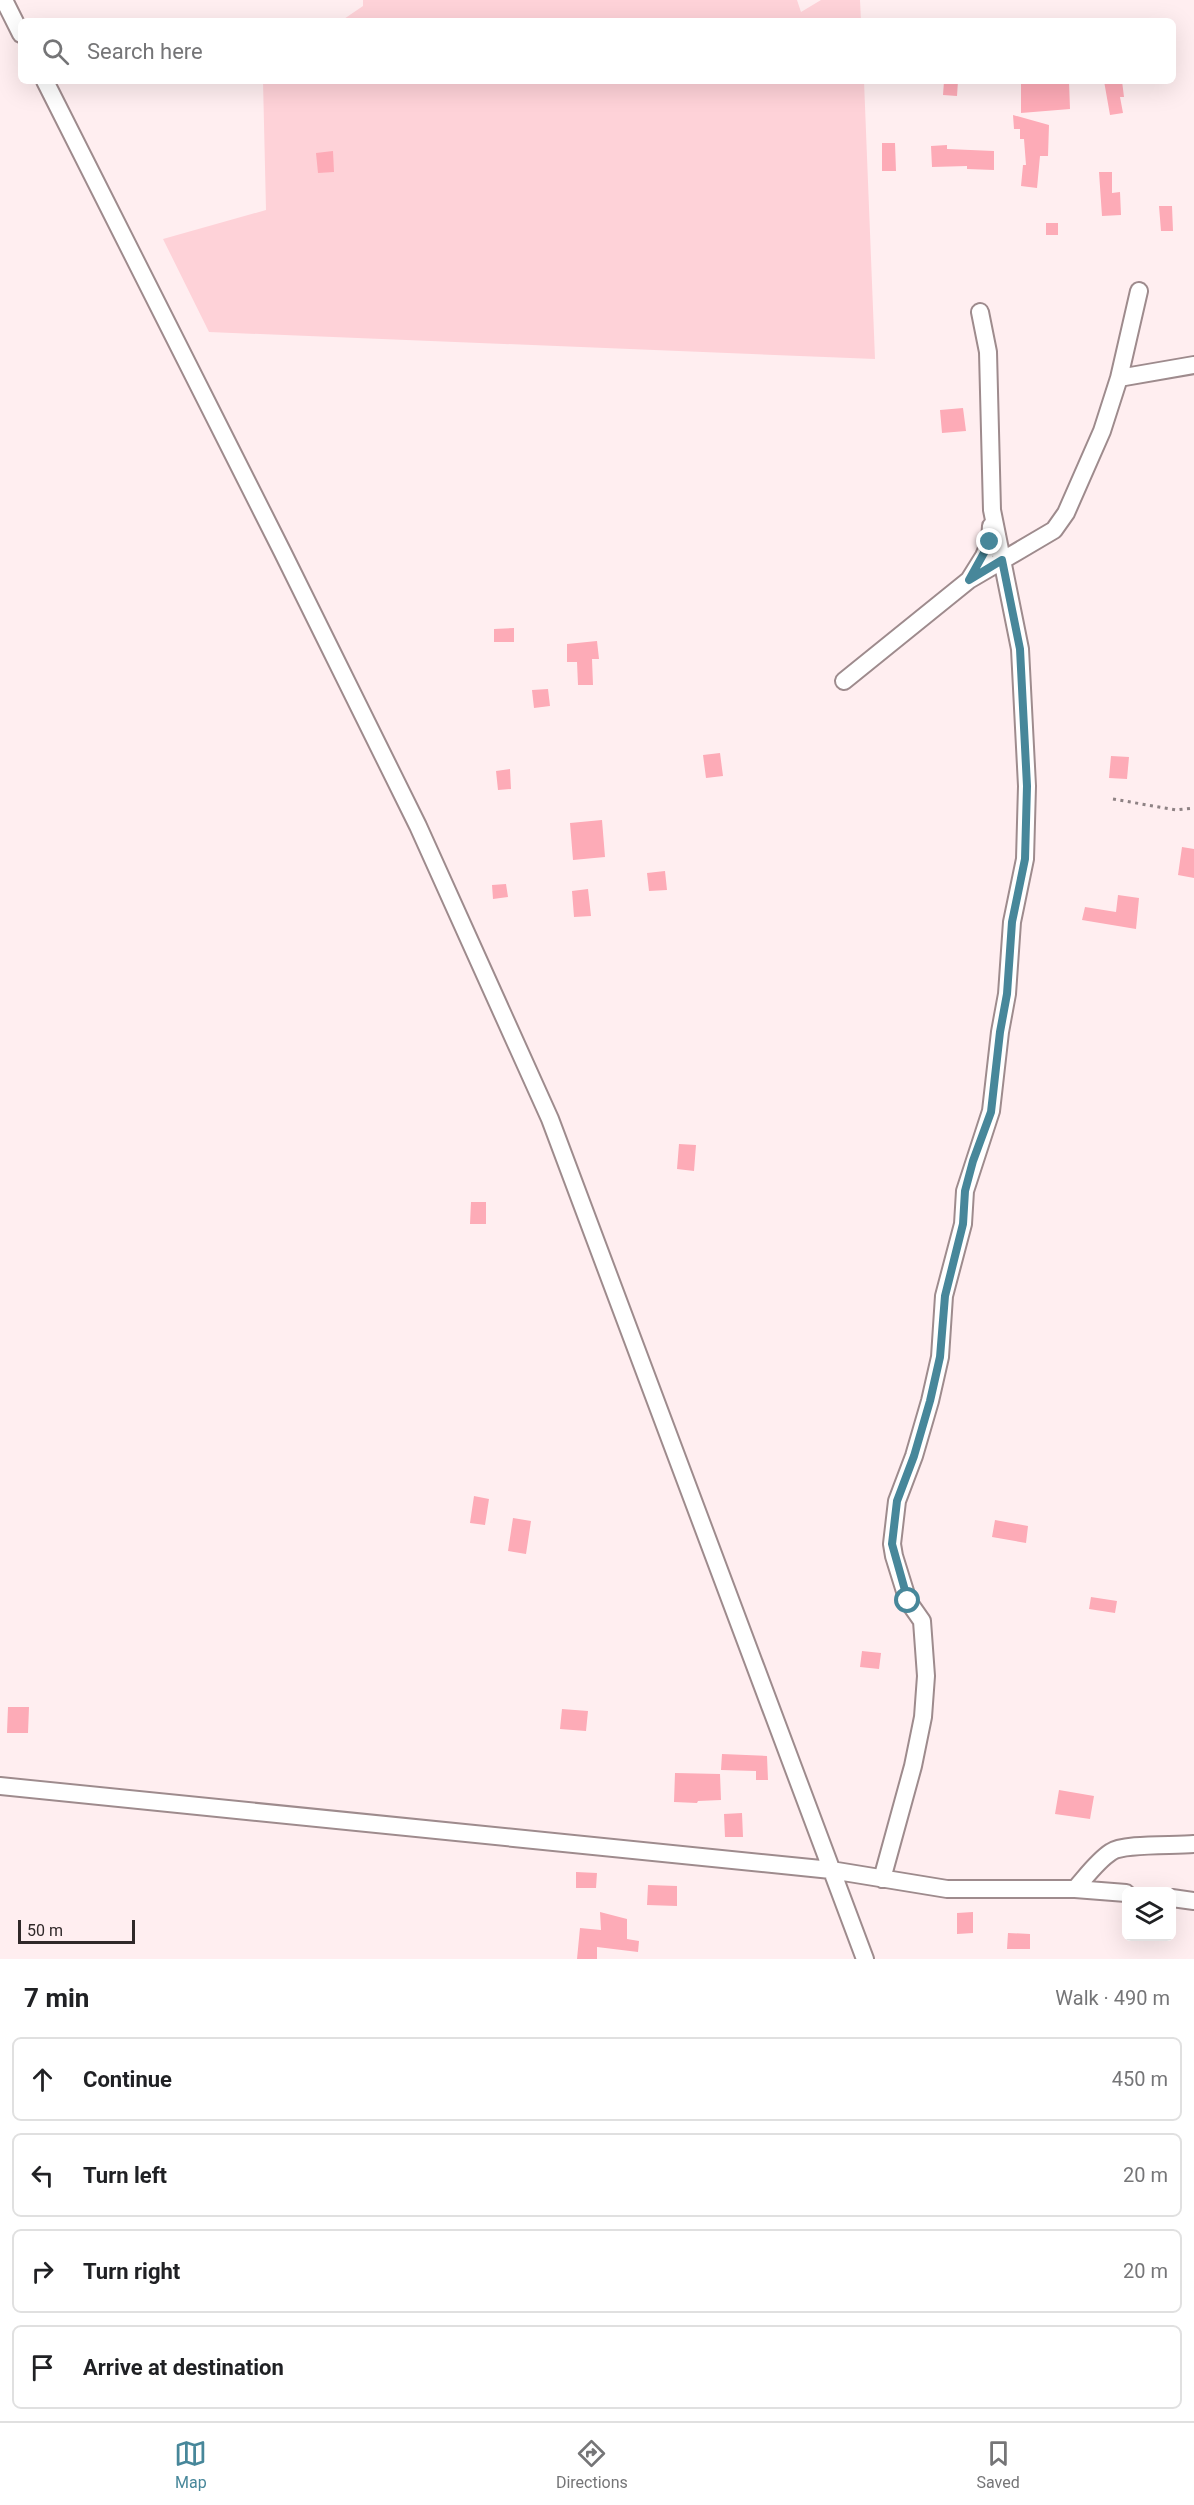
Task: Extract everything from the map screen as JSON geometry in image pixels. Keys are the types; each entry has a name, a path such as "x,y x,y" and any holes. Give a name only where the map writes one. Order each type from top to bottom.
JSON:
{"street":[{"path":"4,0 18,28"},
{"path":"47,84 413,815 550,1119 865,1959"},
{"path":"844,681 969,580 1054,530 1066,513 1102,431 1119,378 1139,291"},
{"path":"969,580 990,542 992,510 988,352 980,312"},
{"path":"1119,378 1194,365"},
{"path":"882,1879 913,1766 923,1717 926,1676 922,1621 908,1601 892,1544 897,1501 914,1456 930,1401 940,1357 945,1296 963,1224 965,1191 991,1112 1000,1032 1007,994 1012,922 1025,859 1027,786 1020,649 992,510"},
{"path":"0,1786 831,1870 947,1888 1075,1888 1122,1893"},
{"path":"1075,1888 1109,1852 1121,1846 1172,1847 1194,1844"},
{"path":"1176,1899 1194,1901"}],"path":[{"path":"1113,799 1166,808 1194,808"}],"shaded area":[{"path":"363,0 797,0 801,12 821,0 860,0 861,18 345,18 363,6"},
{"path":"263,84 864,84 875,359 209,332 163,239 266,210"}],"building":[{"path":"944,84 958,84 957,96 943,95"},
{"path":"1021,84 1069,84 1070,109 1021,113"},
{"path":"1105,84 1122,84 1124,97 1120,97 1123,113 1110,115"},
{"path":"1013,115 1049,125 1048,156 1040,156 1037,188 1021,186 1023,165 1026,165 1024,139 1020,139 1020,129 1014,129"},
{"path":"882,143 895,143 896,171 882,171"},
{"path":"947,145 947,149 994,151 994,170 967,169 967,166 932,167 931,146"},
{"path":"333,151 334,172 318,173 316,153"},
{"path":"1099,172 1112,172 1112,193 1120,192 1121,215 1102,216"},
{"path":"1159,206 1172,206 1173,231 1161,231"},
{"path":"1046,223 1058,223 1058,235 1046,235"},
{"path":"963,408 966,431 942,433 940,410"},
{"path":"514,628 514,642 494,642 494,629"},
{"path":"597,641 599,659 592,659 593,685 578,685 577,662 567,662 567,644"},
{"path":"548,689 550,706 534,708 532,690"},
{"path":"720,753 723,776 706,778 703,755"},
{"path":"1111,756 1129,757 1127,779 1109,778"},
{"path":"510,769 511,789 498,790 496,771"},
{"path":"602,820 605,857 573,860 570,823"},
{"path":"1182,847 1194,849 1194,878 1178,875"},
{"path":"665,871 667,890 649,891 647,873"},
{"path":"506,884 508,897 493,899 492,885"},
{"path":"588,889 591,916 574,917 572,891"},
{"path":"1118,895 1139,898 1136,929 1082,920 1085,907 1116,912"},
{"path":"679,1144 696,1145 694,1171 677,1169"},
{"path":"471,1202 486,1202 486,1224 470,1224"},
{"path":"474,1496 489,1499 485,1525 470,1523"},
{"path":"513,1518 531,1521 526,1554 508,1551"},
{"path":"995,1520 1028,1526 1026,1543 992,1537"},
{"path":"1091,1597 1117,1601 1115,1613 1089,1609"},
{"path":"862,1651 881,1653 879,1669 860,1667"},
{"path":"8,1707 29,1707 28,1733 7,1733"},
{"path":"562,1709 588,1711 586,1731 560,1729"},
{"path":"722,1754 767,1756 768,1780 756,1780 756,1771 721,1770"},
{"path":"675,1773 720,1774 721,1800 698,1801 697,1803 674,1802"},
{"path":"1059,1790 1094,1796 1090,1819 1055,1814"},
{"path":"742,1813 743,1837 725,1837 724,1814"},
{"path":"576,1872 597,1873 596,1888 576,1888"},
{"path":"648,1885 677,1886 677,1906 647,1905"},
{"path":"600,1912 627,1919 627,1939 639,1941 638,1952 597,1947 597,1959 577,1959 580,1928 601,1930"},
{"path":"973,1912 973,1933 957,1934 957,1913"},
{"path":"1008,1933 1030,1934 1030,1949 1007,1949"}],"route":[{"path":"908,1601 892,1544 897,1501 919,1441 930,1401 940,1357 945,1296 963,1224 965,1191 991,1112 1000,1032 1007,994 1012,922 1025,859 1027,786 1020,649 1002,560 969,580 990,542"}]}
